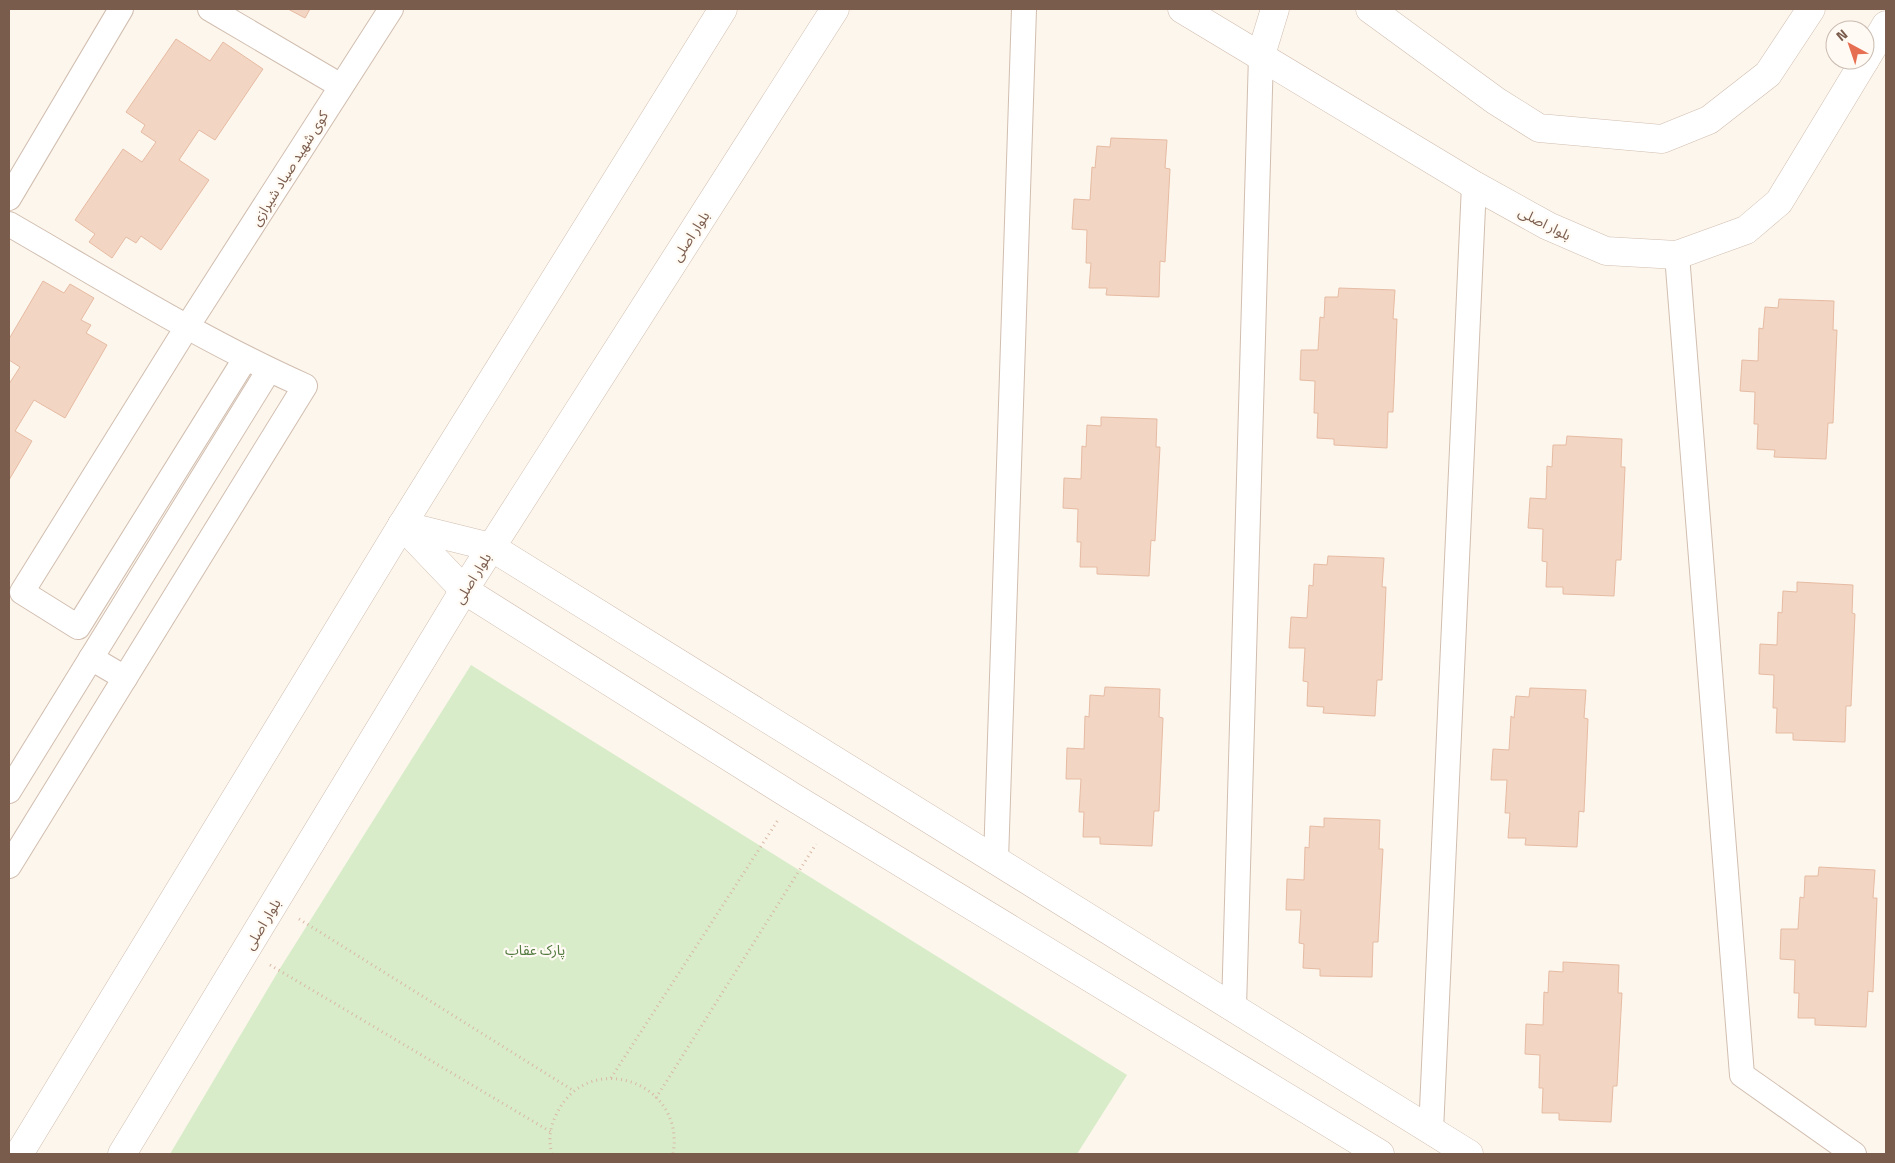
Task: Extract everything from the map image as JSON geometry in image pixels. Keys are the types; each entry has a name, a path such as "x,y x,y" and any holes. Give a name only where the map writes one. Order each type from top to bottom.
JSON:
{"street":[{"path":"9,198 121,9"},
{"path":"210,9 340,86"},
{"name":"کوی شهید صیاد شیرازی","path":"245,358 78,627 22,592 187,327 391,9"},
{"path":"29,1151 402,525 722,9"},
{"name":"بلوار اصلی","path":"122,1154 464,590 835,9"},
{"path":"996,860 1024,9"},
{"name":"بلوار اصلی","path":"1182,9 1474,185 1548,226 1606,252 1678,255 1746,230 1779,202 1859,70"},
{"path":"1234,1008 1261,55 1275,9"},
{"path":"1370,9 1496,101 1539,128 1662,139 1709,120 1768,74 1811,9"},
{"name":"بلوار اصلی","path":"1875,43 1886,25"},
{"path":"1431,1130 1474,185"},
{"path":"9,224 187,327 245,358 305,386 9,866"},
{"path":"1678,255 1742,1075 1854,1154"},
{"path":"9,791 269,370"},
{"path":"402,525 492,547 1469,1154"},
{"path":"402,525 464,590 793,797 1380,1154"},
{"path":"91,658 125,678"}],"path":[{"path":"612,1078 793,797"},
{"path":"656,1098 831,820"},
{"path":"274,904 574,1091"},
{"path":"246,951 551,1132"},
{"path":"552,1154 549,1144 552,1124 561,1106 574,1091 592,1082 612,1078 631,1081 649,1090 663,1104 672,1122 675,1142 673,1154"}],"green space":[{"name":"پارک عقاب","path":"471,665 1127,1075 1077,1154 170,1154 279,970"}],"building":[{"path":"288,9 310,9 305,18"},
{"path":"176,39 210,61 223,42 263,69 215,140 199,130 179,160 209,180 161,250 141,236 136,243 126,237 112,258 89,242 95,234 75,220 123,149 142,162 156,142 141,132 145,125 126,112"},
{"path":"1111,138 1167,140 1165,168 1170,169 1165,262 1160,261 1159,297 1106,295 1107,288 1089,288 1091,263 1086,263 1087,230 1072,229 1074,199 1090,200 1092,167 1095,168 1097,146 1110,147"},
{"path":"43,281 64,293 70,284 94,298 81,320 91,325 86,333 107,345 65,418 34,400 15,431 32,441 9,480 9,384 20,367 9,360 9,339"},
{"path":"1339,288 1395,290 1393,319 1397,319 1393,412 1388,412 1387,448 1334,445 1334,439 1317,438 1318,413 1314,413 1315,381 1300,380 1301,350 1318,350 1320,317 1324,318 1325,297 1338,297"},
{"path":"1779,299 1834,301 1833,330 1837,330 1833,423 1828,423 1826,459 1774,457 1775,450 1757,449 1758,424 1754,424 1755,392 1740,391 1742,360 1758,361 1759,328 1763,329 1765,307 1778,308"},
{"path":"1101,417 1157,419 1156,447 1160,447 1155,541 1151,540 1149,576 1097,574 1097,567 1080,567 1081,542 1077,542 1078,509 1063,508 1064,478 1081,479 1082,446 1086,447 1087,425 1101,426"},
{"path":"1567,436 1622,439 1621,467 1625,467 1621,560 1616,560 1614,596 1563,594 1563,587 1546,587 1547,562 1542,561 1543,529 1528,528 1530,498 1546,499 1547,466 1552,467 1553,445 1566,445"},
{"path":"1328,556 1384,558 1382,587 1386,587 1382,680 1377,680 1375,716 1323,713 1324,707 1307,706 1308,682 1303,681 1305,648 1289,648 1291,617 1307,618 1309,585 1313,586 1314,564 1327,565"},
{"path":"1797,582 1853,585 1852,613 1855,614 1851,706 1846,706 1845,742 1793,740 1793,733 1776,733 1777,708 1773,708 1774,675 1759,674 1760,644 1777,645 1778,612 1782,613 1783,591 1797,592"},
{"path":"1105,687 1160,689 1159,717 1163,718 1159,811 1154,811 1152,846 1100,844 1100,837 1083,837 1084,812 1079,812 1081,779 1066,779 1067,748 1084,749 1085,716 1089,717 1090,695 1104,696"},
{"path":"1530,688 1586,690 1584,718 1588,719 1584,812 1579,811 1577,847 1525,845 1526,838 1508,838 1510,813 1505,813 1507,780 1491,780 1493,749 1509,750 1511,716 1514,718 1516,696 1529,697"},
{"path":"1324,818 1380,820 1379,849 1383,849 1378,942 1373,942 1372,977 1320,976 1320,969 1303,968 1304,944 1299,943 1301,910 1286,910 1287,879 1304,880 1305,847 1309,848 1310,826 1324,827"},
{"path":"1819,867 1875,870 1873,898 1877,898 1873,992 1868,991 1866,1027 1815,1025 1815,1018 1798,1018 1799,993 1794,993 1795,960 1780,959 1781,929 1798,929 1800,897 1804,898 1805,876 1818,876"},
{"path":"1563,962 1619,965 1618,993 1622,993 1617,1086 1613,1086 1611,1122 1559,1120 1559,1113 1542,1113 1543,1088 1539,1088 1540,1055 1525,1054 1526,1024 1543,1025 1544,992 1548,993 1549,971 1563,972"}]}
